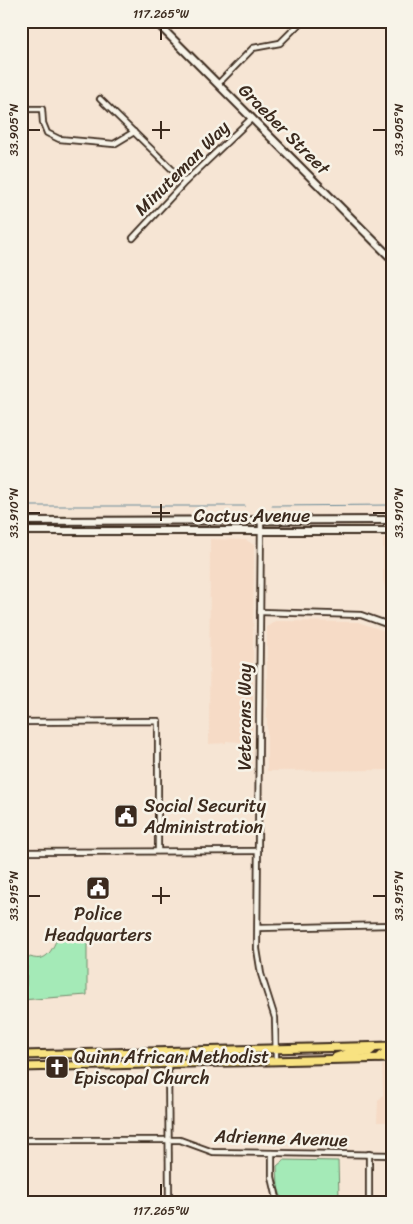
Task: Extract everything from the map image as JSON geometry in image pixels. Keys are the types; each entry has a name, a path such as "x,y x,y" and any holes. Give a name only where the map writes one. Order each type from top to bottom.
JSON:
{"main road":[{"name":"Graeber Street","path":"155,21 392,259"},
{"name":"Cactus Avenue","path":"21,521 392,520"},
{"name":"Cactus Avenue","path":"21,532 392,531"},
{"path":"329,1060 348,1053 370,1052 375,1046"},
{"path":"21,1055 392,1046"},
{"path":"378,1058 385,1052 392,1052"},
{"path":"21,1067 392,1058"}],"street":[{"path":"218,84 253,48 280,43 302,21"},
{"path":"100,99 185,182"},
{"path":"21,109 42,109 43,123 47,133 58,139 114,144 134,132"},
{"name":"Minuteman Way","path":"133,238 185,182 252,118"},
{"name":"Veterans Way","path":"261,520 258,964 273,1006 276,1061"},
{"path":"260,612 361,615 392,626"},
{"path":"21,722 158,721 158,851"},
{"path":"21,852 258,851"},
{"path":"258,928 392,925"},
{"path":"168,1052 169,1203"},
{"name":"Adrienne Avenue","path":"21,1140 169,1140 184,1141 213,1152 392,1155"},
{"path":"272,1153 272,1177 278,1203"},
{"path":"369,1154 369,1203"}],"shaded area":[{"path":"392,536 392,618 389,614 390,604 383,580 383,539"},
{"path":"210,539 246,540 254,545 252,743 226,741 226,743 209,744"},
{"path":"275,621 358,622 388,632 389,689 392,689 392,770 267,771 267,627"},
{"path":"382,1065 392,1065 392,1122 377,1122 378,1101 383,1095"}],"green space":[{"path":"60,932 87,936 87,995 21,1000 21,986 26,986 27,964 21,963 21,953 30,957 42,958 51,951"},
{"path":"284,1160 338,1161 339,1197 342,1197 342,1203 283,1203 278,1187 277,1166"}],"waterway":[{"path":"272,506 392,505"},
{"path":"21,506 245,506"}],"place":[{"name":"Social Security Administration","path":"126,816"},
{"name":"Police Headquarters","path":"98,888"},
{"name":"Quinn African Methodist Episcopal Church","path":"57,1067"}]}
